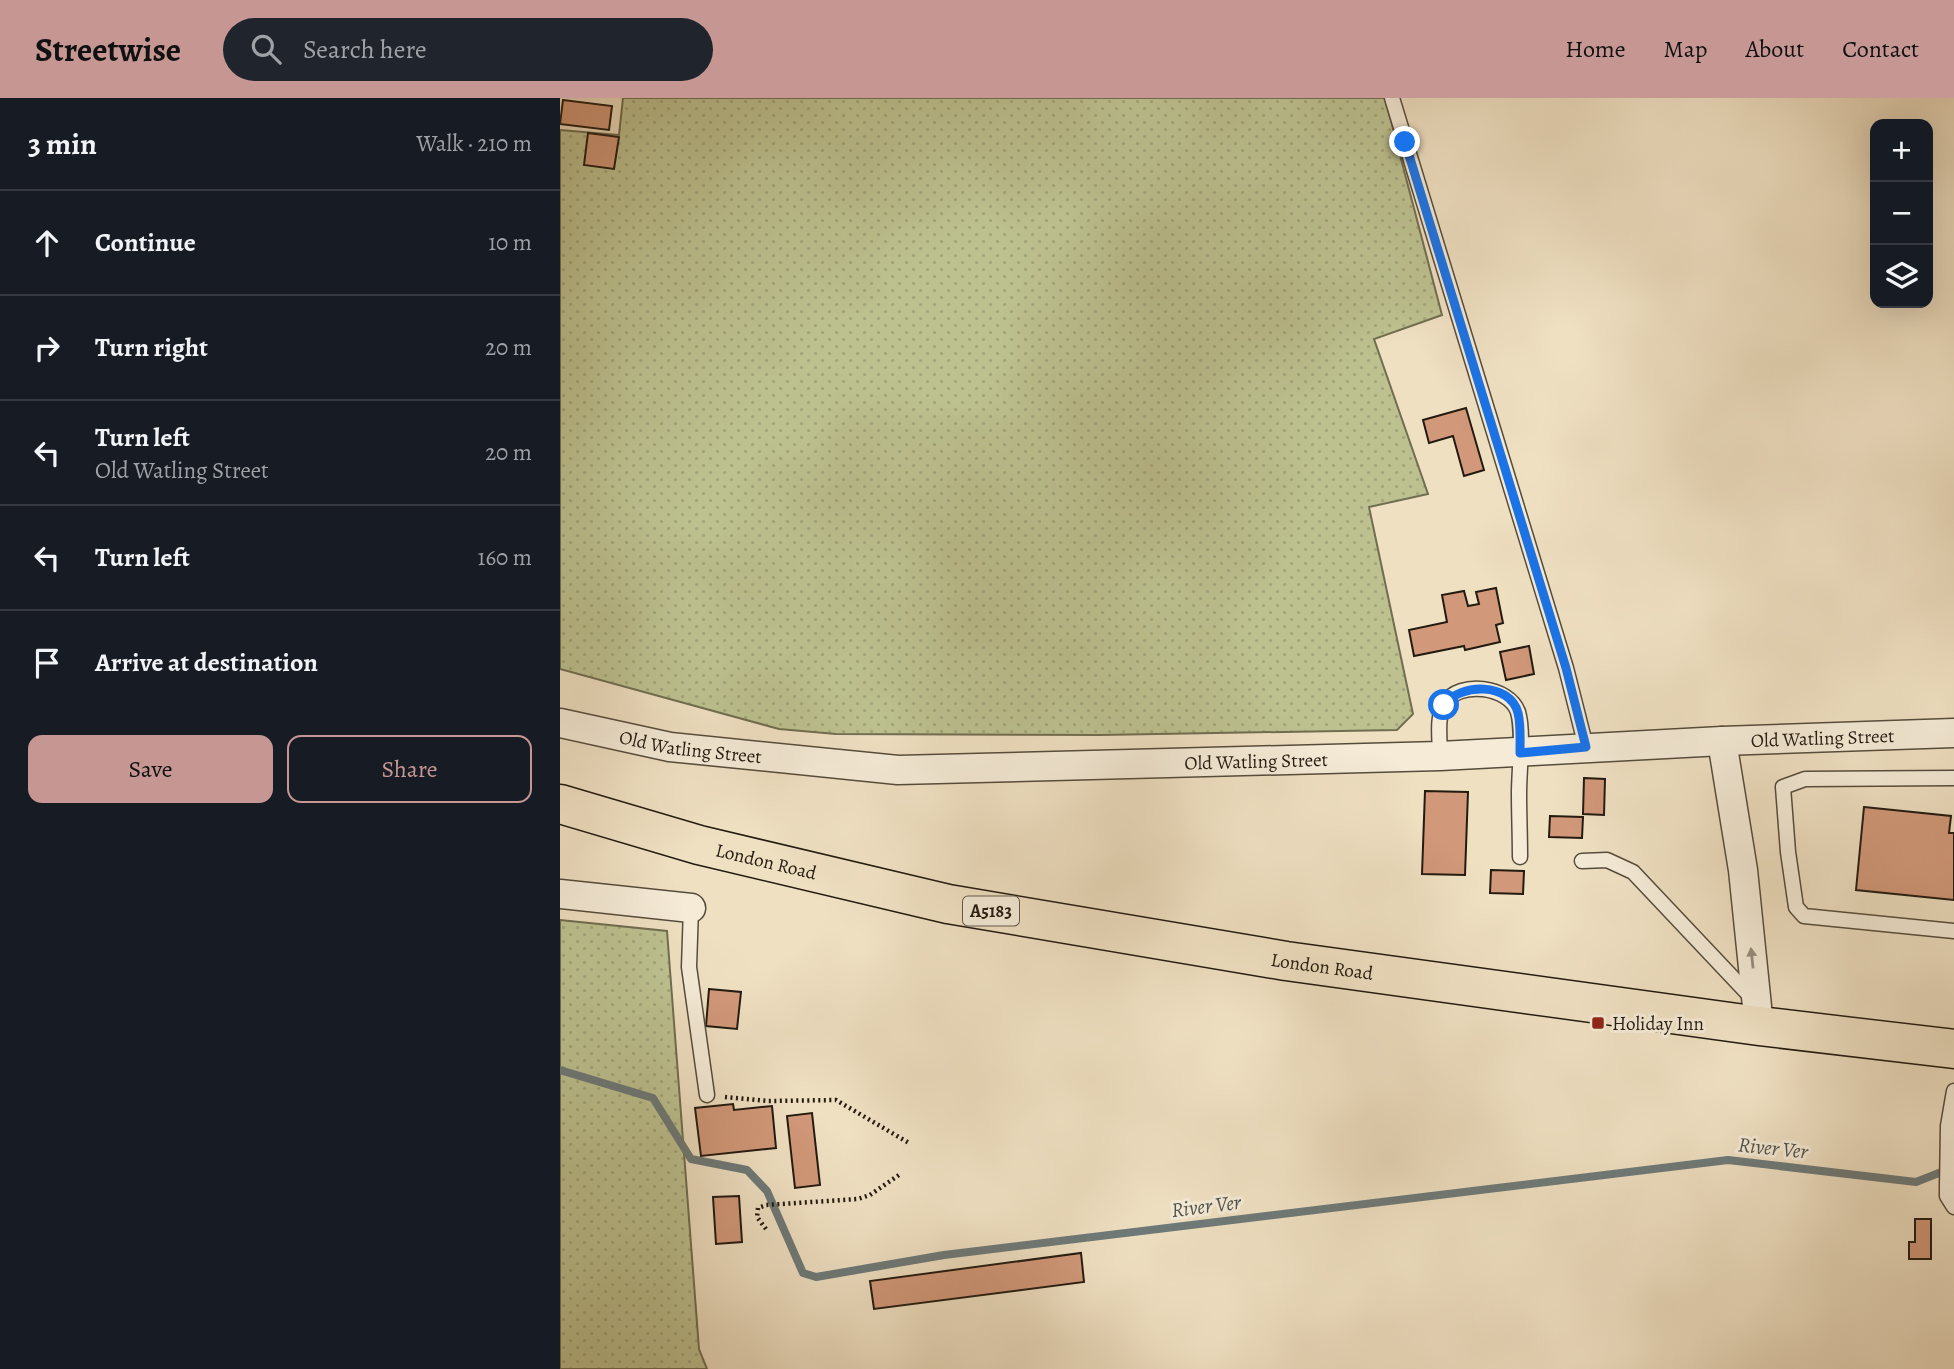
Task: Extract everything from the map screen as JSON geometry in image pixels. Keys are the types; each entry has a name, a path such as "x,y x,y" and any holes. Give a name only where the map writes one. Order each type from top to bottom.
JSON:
{"main road":[{"name":"London Road","path":"560,804 699,845 948,904 1286,961 1758,1015 1954,1049"}],"street":[{"name":"Old Watling Street","path":"560,723 670,747 898,770 1520,753 1586,747 1954,733"},
{"path":"1722,741 1743,870 1758,1015"},
{"path":"560,894 691,908"}],"lane":[{"path":"1392,98 1566,668 1586,747"},
{"path":"1440,755 1440,717 1449,698 1470,690 1494,690 1511,700 1518,712 1520,857"},
{"path":"1954,778 1805,779 1783,787 1796,907 1804,916 1954,931"},
{"path":"1582,861 1607,860 1619,863 1633,872 1758,1015"},
{"path":"691,908 689,967 707,1095"},
{"path":"1954,1091 1948,1126 1947,1187 1947,1196 1954,1207"}],"path":[{"path":"707,1095 768,1101 836,1100 909,1143"},
{"path":"766,1229 757,1217 758,1208 779,1203 858,1199 870,1195 899,1175"}],"green space":[{"path":"623,98 1385,98 1442,315 1374,339 1428,494 1369,507 1413,714 1397,730 1100,735 836,734 779,729 560,669 560,130 619,135"},
{"path":"560,920 667,931 699,1349 707,1369 560,1369"}],"building":[{"path":"563,100 612,106 609,130 560,124"},
{"path":"588,133 619,137 614,169 584,165"},
{"path":"1466,408 1484,470 1464,476 1453,436 1429,443 1423,420"},
{"path":"1496,588 1503,623 1496,625 1500,642 1465,650 1464,646 1414,656 1409,630 1447,622 1442,595 1464,591 1468,606 1479,604 1476,592"},
{"path":"1529,646 1534,674 1506,680 1500,652"},
{"path":"1584,778 1605,779 1604,815 1583,814"},
{"path":"1425,791 1468,792 1465,875 1422,874"},
{"path":"1864,807 1951,816 1949,833 1954,833 1954,900 1856,890"},
{"path":"1550,816 1583,817 1582,838 1549,837"},
{"path":"1491,870 1524,871 1523,894 1490,893"},
{"path":"709,989 741,992 737,1029 706,1026"},
{"path":"733,1104 734,1110 772,1106 776,1148 701,1156 695,1108"},
{"path":"812,1113 820,1185 795,1188 787,1116"},
{"path":"739,1196 742,1242 716,1244 713,1197"},
{"path":"1915,1219 1931,1219 1931,1259 1909,1259 1909,1242 1915,1242"},
{"path":"1081,1253 1084,1282 874,1309 870,1281"}],"waterway":[{"name":"River Ver","path":"560,1070 653,1098 691,1159 747,1170 767,1191 803,1273 816,1277 944,1255 1728,1160 1916,1182 1949,1169"}],"place":[{"name":"Holiday Inn","path":"1598,1023"}],"route":[{"path":"1405,142 1566,668 1586,747 1520,753 1518,712 1511,700 1494,690 1458,693 1444,705"}]}
